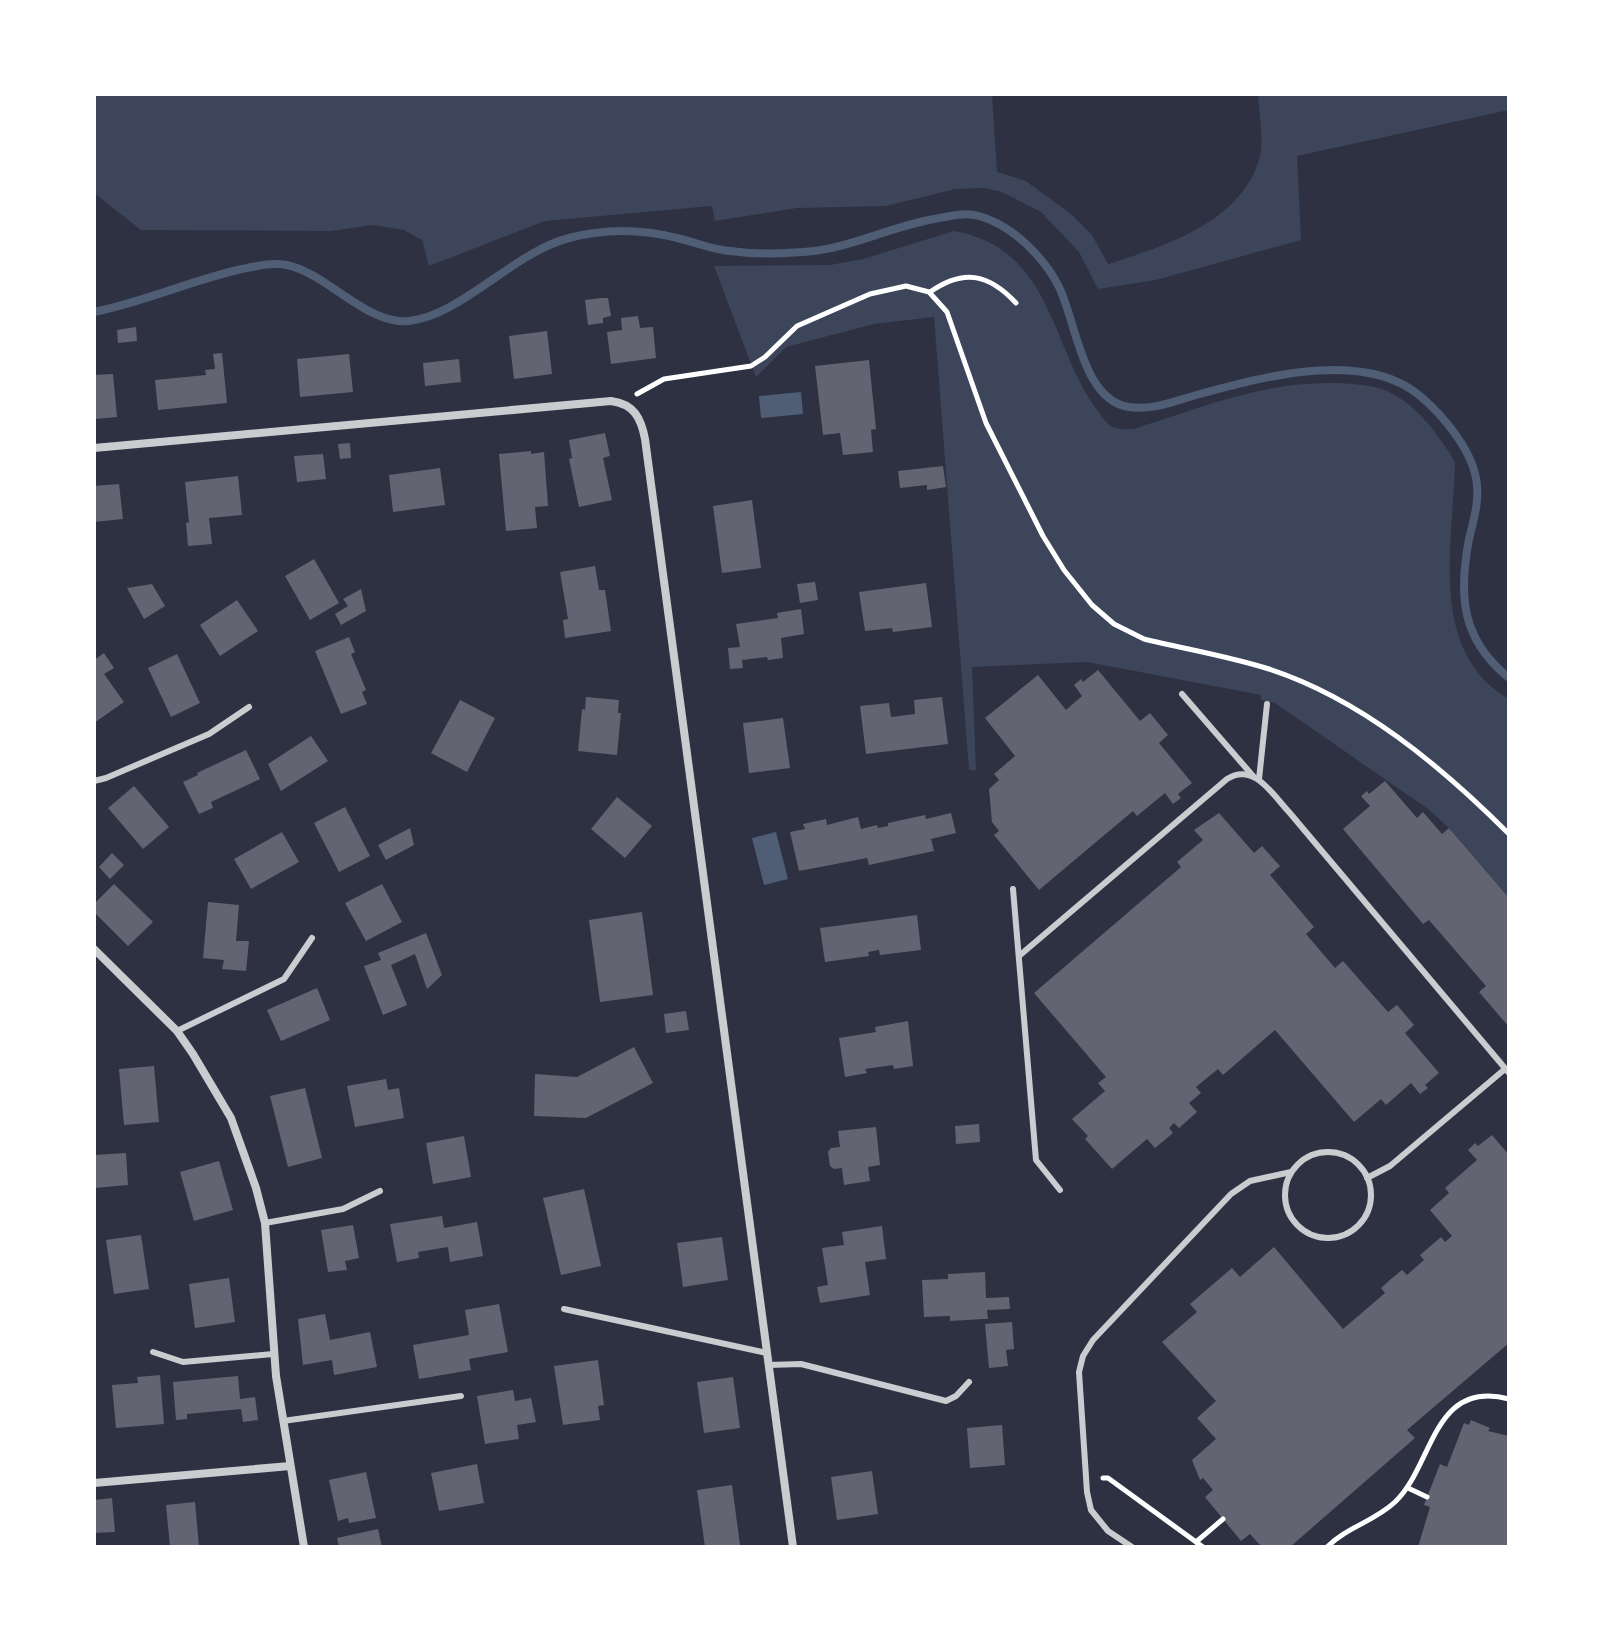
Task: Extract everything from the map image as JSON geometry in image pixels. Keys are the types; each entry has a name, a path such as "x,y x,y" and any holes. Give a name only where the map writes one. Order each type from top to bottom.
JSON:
{"street":[{"path":"94,448 602,401 623,402 636,413 645,439 793,1547"},
{"path":"95,951 177,1031 231,1118 256,1188 265,1223 273,1354 304,1547"},
{"path":"94,1483 290,1466"}],"lane":[{"path":"1182,694 1507,1071 1390,1166 1367,1178"},
{"path":"1256,778 1267,704"},
{"path":"94,781 209,734 249,707"},
{"path":"1019,956 1227,779 1239,773 1256,778"},
{"path":"1013,889 1036,1160 1060,1190"},
{"path":"177,1031 284,979 312,938"},
{"path":"1132,1547 1108,1531 1095,1517 1089,1503 1079,1372 1087,1349 1231,1194 1250,1181 1291,1172 1313,1155 1340,1154 1356,1163 1367,1178 1371,1198 1369,1209 1358,1226 1340,1236 1319,1238 1300,1229 1288,1212 1284,1192 1291,1172"},
{"path":"265,1223 343,1209 380,1191"},
{"path":"564,1309 767,1353"},
{"path":"153,1352 183,1362 273,1354"},
{"path":"768,1365 801,1364 946,1401 956,1396 969,1382"},
{"path":"283,1421 461,1396"}],"path":[{"path":"929,292 950,278 980,277 1016,303"},
{"path":"623,402 664,379 751,366 797,326 870,294 906,286 929,292 947,312 973,392 1022,498 1064,570 1103,616 1128,633 1144,639 1269,669 1350,707 1400,739 1509,834"},
{"path":"1327,1547 1346,1531 1387,1509 1408,1488 1433,1436 1452,1410 1488,1395 1509,1399"},
{"path":"1086,1479 1108,1478 1203,1547"},
{"path":"1408,1488 1427,1497"},
{"path":"1196,1542 1223,1519"}],"shaded area":[{"path":"94,94 992,94 997,172 1026,181 1071,214 1092,235 1108,264 1153,249 1199,228 1237,198 1251,179 1260,156 1258,94 1509,94 1509,110 1297,156 1301,240 1156,280 1098,289 1079,252 1041,212 1002,192 985,188 955,189 886,206 797,208 715,221 712,206 545,221 429,266 422,240 404,230 373,225 331,231 141,230 94,193"},
{"path":"954,231 986,241 1010,256 1029,276 1079,380 1094,406 1115,428 1134,429 1258,391 1335,383 1369,386 1389,392 1409,404 1426,422 1455,462 1450,592 1455,623 1465,653 1483,678 1509,699 1509,898 1449,828 1428,809 1275,703 1261,700 1261,695 1087,662 972,667 976,770 969,770 934,317 874,324 786,347 756,377 714,266 830,265 863,259"},
{"path":"801,392 803,414 761,418 759,396"},
{"path":"776,832 788,879 764,885 752,838"}],"building":[{"path":"608,298 611,316 603,318 603,323 588,325 585,300"},
{"path":"638,316 640,328 653,327 656,358 611,364 607,332 622,330 621,318"},
{"path":"136,327 137,341 118,343 117,330"},
{"path":"547,331 552,374 514,379 509,336"},
{"path":"222,353 227,403 158,410 155,380 206,375 205,370 215,369 213,354"},
{"path":"349,354 353,392 300,397 297,359"},
{"path":"459,359 461,382 425,386 423,363"},
{"path":"869,360 876,429 871,430 873,452 843,455 840,433 823,435 815,366"},
{"path":"113,374 117,417 94,419 94,375"},
{"path":"605,433 610,456 603,458 612,500 579,507 569,459 572,458 569,440"},
{"path":"350,443 351,458 340,459 338,444"},
{"path":"531,451 531,454 544,452 548,506 535,507 537,528 506,531 499,454"},
{"path":"323,454 326,479 297,482 294,456"},
{"path":"943,466 946,487 927,490 927,485 900,488 898,471"},
{"path":"440,468 445,505 393,512 389,475"},
{"path":"238,476 242,515 209,518 212,544 188,546 185,482"},
{"path":"119,484 123,519 94,522 94,486"},
{"path":"752,500 761,568 722,573 713,506"},
{"path":"314,559 339,603 310,620 285,576"},
{"path":"595,566 599,590 605,590 611,631 565,638 563,620 568,619 560,572"},
{"path":"815,582 818,600 800,603 797,584"},
{"path":"926,583 932,627 893,632 892,628 865,631 859,592"},
{"path":"152,584 165,606 144,619 127,588"},
{"path":"361,589 366,611 341,625 335,614 348,606 343,599"},
{"path":"237,600 258,631 220,656 200,625"},
{"path":"801,609 804,634 781,638 783,658 742,660 743,668 730,669 728,648 740,647 736,624 778,618 777,613"},
{"path":"349,637 355,652 351,654 366,690 362,692 367,704 341,714 315,651"},
{"path":"104,653 114,668 104,674 124,702 94,723 94,660"},
{"path":"177,654 200,703 171,717 148,668"},
{"path":"1098,670 1140,721 1150,713 1168,735 1159,743 1192,783 1178,794 1181,798 1173,804 1165,793 1137,816 1133,811 1039,890 994,835 999,831 992,822 989,789 999,780 994,774 1015,756 985,718 1038,675 1066,710 1082,696 1074,685"},
{"path":"586,697 619,700 618,713 621,713 617,755 578,751"},
{"path":"942,697 948,744 866,754 860,706 889,703 891,717 915,714 914,700"},
{"path":"460,700 495,718 467,772 431,753"},
{"path":"783,718 790,768 749,773 743,723"},
{"path":"311,736 328,761 281,791 268,764"},
{"path":"246,750 260,779 211,802 213,808 199,814 183,782"},
{"path":"1385,781 1417,818 1423,812 1442,834 1449,828 1509,898 1509,1027 1479,992 1486,986 1429,920 1423,924 1343,829 1370,806 1361,796 1367,791 1369,794"},
{"path":"134,786 169,827 143,849 108,808"},
{"path":"617,797 652,826 625,858 591,829"},
{"path":"345,807 370,856 339,872 314,823"},
{"path":"951,813 956,833 931,839 934,851 869,865 867,858 799,871 790,832 805,829 803,824 826,819 827,825 858,817 861,829 877,825 878,828 925,815 926,819"},
{"path":"1219,813 1254,853 1262,846 1280,866 1270,875 1314,927 1306,934 1335,968 1343,961 1388,1012 1397,1005 1414,1025 1405,1033 1439,1073 1420,1094 1411,1083 1386,1105 1381,1099 1354,1122 1275,1030 1223,1075 1218,1069 1196,1087 1201,1093 1189,1103 1197,1112 1179,1128 1174,1123 1169,1128 1173,1133 1155,1148 1147,1139 1112,1169 1072,1119 1105,1091 1098,1083 1106,1077 1034,993 1181,867 1177,862 1203,840 1194,830"},
{"path":"410,828 414,845 386,860 378,845"},
{"path":"282,832 299,862 251,889 234,859"},
{"path":"112,853 124,865 110,879 99,867"},
{"path":"114,884 153,922 128,946 94,912 94,904"},
{"path":"382,884 402,922 366,941 345,903"},
{"path":"208,902 239,905 236,941 249,941 246,971 222,969 224,960 203,958"},
{"path":"642,912 653,995 600,1002 589,920"},
{"path":"917,915 921,950 880,955 879,950 868,952 869,956 825,962 820,928"},
{"path":"426,933 442,975 427,989 415,954 391,965 407,1005 383,1015 364,966 381,960 378,953"},
{"path":"317,988 330,1020 281,1041 267,1010"},
{"path":"686,1011 689,1030 666,1033 664,1014"},
{"path":"908,1021 913,1066 865,1069 867,1073 845,1077 839,1038 876,1032 875,1027"},
{"path":"634,1047 653,1083 586,1118 534,1116 535,1074 577,1077"},
{"path":"154,1066 159,1122 124,1125 119,1069"},
{"path":"386,1079 388,1090 399,1088 404,1118 355,1127 347,1086"},
{"path":"305,1088 322,1158 288,1167 270,1096"},
{"path":"979,1124 980,1142 956,1144 955,1126"},
{"path":"876,1127 880,1165 868,1167 870,1181 844,1185 842,1168 830,1166 828,1152 831,1148 840,1147 838,1131"},
{"path":"1492,1135 1509,1155 1509,1343 1407,1430 1415,1438 1290,1547 1258,1547 1260,1545 1250,1534 1241,1541 1205,1497 1213,1490 1203,1478 1200,1480 1192,1460 1216,1439 1197,1418 1216,1401 1162,1342 1197,1312 1190,1304 1232,1268 1240,1277 1274,1247 1343,1329 1385,1293 1381,1288 1391,1279 1402,1270 1407,1275 1424,1260 1420,1255 1441,1237 1445,1242 1452,1236 1430,1210 1449,1193 1445,1188 1477,1160 1468,1150"},
{"path":"464,1136 471,1177 433,1184 426,1143"},
{"path":"126,1153 128,1185 94,1188 94,1155"},
{"path":"219,1161 233,1210 194,1221 180,1172"},
{"path":"584,1189 601,1266 561,1275 543,1198"},
{"path":"442,1216 444,1228 477,1222 483,1256 450,1262 448,1247 418,1252 419,1258 397,1262 390,1224"},
{"path":"353,1225 359,1258 345,1261 347,1270 328,1272 321,1230"},
{"path":"882,1226 886,1259 865,1262 870,1295 820,1303 817,1287 828,1285 822,1248 844,1245 842,1232"},
{"path":"141,1235 149,1289 114,1294 106,1240"},
{"path":"722,1237 728,1280 683,1287 677,1243"},
{"path":"985,1272 986,1298 1009,1297 1010,1309 987,1310 988,1319 950,1321 950,1316 924,1317 922,1280 948,1279 948,1274"},
{"path":"229,1278 235,1322 195,1328 189,1284"},
{"path":"499,1304 508,1352 469,1359 471,1370 419,1379 413,1345 469,1335 465,1310"},
{"path":"325,1314 330,1340 370,1332 377,1367 334,1375 332,1360 303,1365 298,1319"},
{"path":"1012,1322 1014,1349 1006,1350 1008,1366 989,1368 985,1324"},
{"path":"598,1360 604,1405 598,1406 600,1420 563,1425 554,1366"},
{"path":"160,1375 164,1424 116,1428 112,1385 138,1383 137,1377"},
{"path":"238,1376 240,1399 255,1397 258,1420 243,1422 241,1409 187,1414 187,1419 176,1420 173,1382"},
{"path":"733,1377 740,1428 704,1433 697,1382"},
{"path":"513,1390 515,1401 531,1398 536,1422 517,1425 519,1439 485,1444 477,1396"},
{"path":"1471,1420 1490,1428 1488,1431 1509,1436 1509,1547 1418,1547 1430,1507 1424,1505 1440,1464 1447,1467 1464,1423 1469,1425"},
{"path":"1002,1425 1005,1465 970,1468 967,1428"},
{"path":"477,1464 484,1503 439,1511 431,1473"},
{"path":"872,1471 878,1514 837,1520 831,1477"},
{"path":"366,1472 376,1518 349,1523 348,1518 338,1521 329,1480"},
{"path":"732,1485 740,1545 705,1547 697,1490"},
{"path":"112,1498 115,1532 94,1533 94,1500"},
{"path":"195,1502 199,1547 170,1547 166,1505"},
{"path":"378,1529 382,1547 339,1547 337,1538"}],"waterway":[{"path":"94,312 223,274 276,264 287,265 318,278 378,316 409,321 449,307 549,245 582,235 637,232 664,235 723,250 785,253 837,247 945,217 963,214 979,216 1015,235 1036,254 1053,276 1091,375 1113,401 1129,407 1147,408 1282,375 1342,370 1370,373 1396,381 1419,395 1457,436 1475,473 1477,499 1466,560 1464,598 1467,616 1481,648 1509,678"}]}
